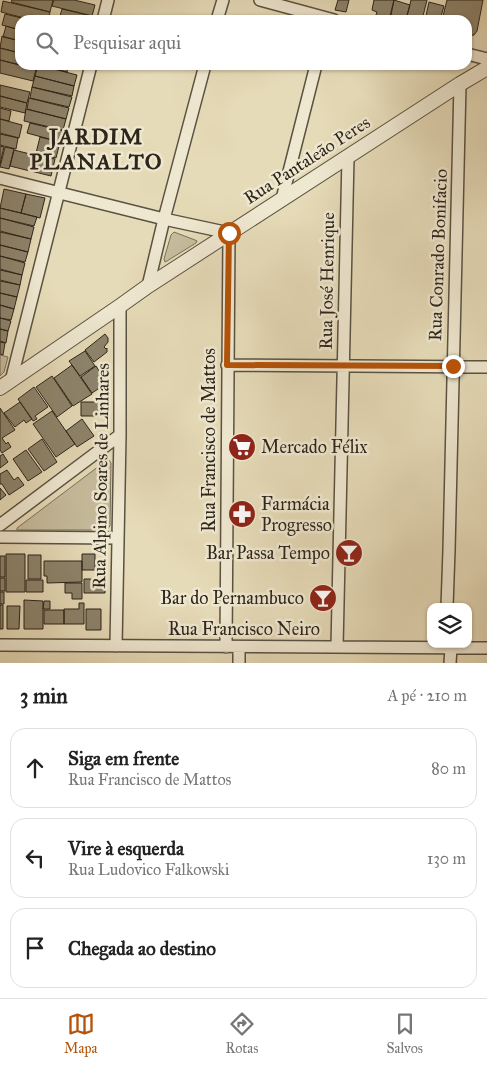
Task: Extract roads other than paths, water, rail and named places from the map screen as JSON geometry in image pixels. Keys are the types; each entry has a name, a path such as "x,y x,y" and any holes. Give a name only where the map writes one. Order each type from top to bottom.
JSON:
{"street":[{"path":"104,15 108,0"},
{"path":"218,15 223,0"},
{"path":"260,0 312,15"},
{"path":"472,55 487,59"},
{"name":"Rua Pantaleão Peres","path":"5,385 148,286 487,68"},
{"path":"5,385 58,194 90,70"},
{"path":"148,286 204,70"},
{"path":"282,199 315,70"},
{"name":"Rua Conrado Bonifacio","path":"447,603 460,84"},
{"name":"Rua José Henrique","path":"337,647 348,156"},
{"path":"0,178 58,194 229,233"},
{"name":"Rua Francisco de Mattos","path":"226,647 229,233"},
{"name":"Rua Alpino Soares de Linhares","path":"116,646 120,435 120,306"},
{"path":"227,365 487,367"},
{"path":"0,525 120,435"},
{"path":"0,538 118,538"},
{"name":"Rua Francisco Neiro","path":"0,645 427,646"},
{"path":"239,647 239,663"},
{"name":"Rua Francisco Neiro","path":"472,647 487,648"},
{"path":"450,648 450,663"}],"place":[{"name":"Mercado Félix","path":"242,447"},
{"name":"Farmácia Progresso","path":"242,514"},
{"name":"Bar Passa Tempo","path":"349,553"},
{"name":"Bar do Pernambuco","path":"323,598"}],"district":[{"name":"JARDIM PLANALTO","path":"96,148"}]}
